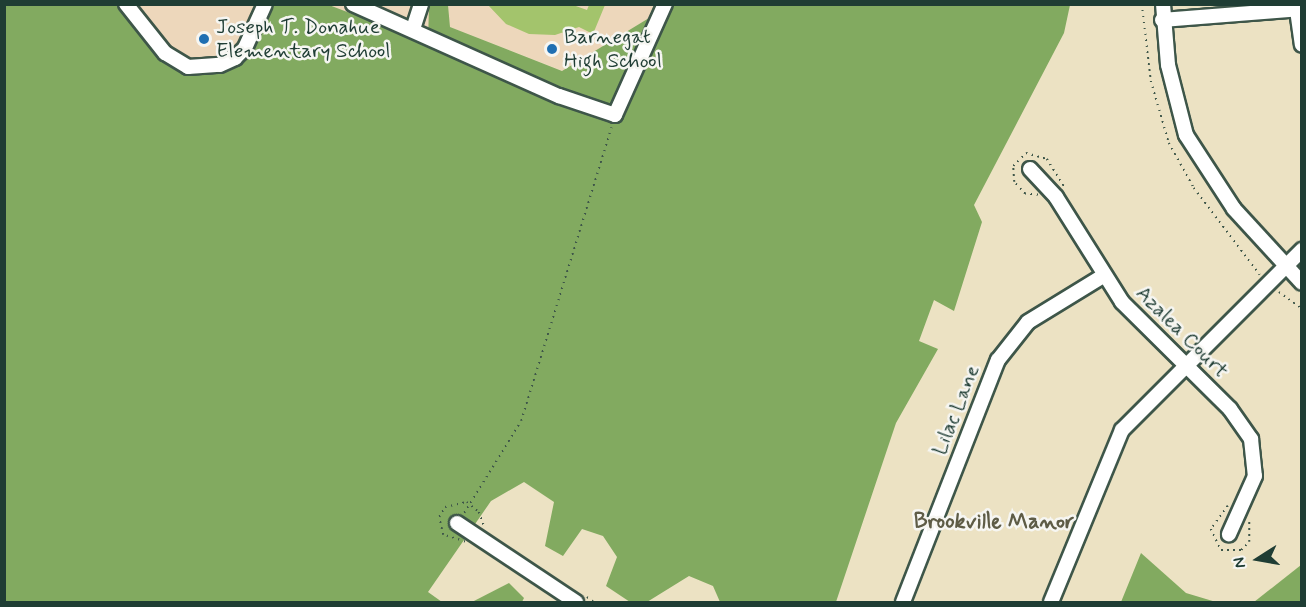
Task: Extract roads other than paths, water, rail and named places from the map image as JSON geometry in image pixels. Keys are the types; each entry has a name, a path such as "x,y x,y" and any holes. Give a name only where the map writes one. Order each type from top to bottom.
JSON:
{"street":[{"path":"126,4 165,53 188,67 220,65 235,58 245,48 265,4"},
{"path":"353,4 559,96 615,115 665,4"},
{"path":"413,29 421,4"},
{"path":"1163,4 1162,20 1186,135 1234,209 1302,283"},
{"path":"1162,20 1299,9 1302,45"},
{"name":"Azalea Court","path":"1030,169 1056,197 1103,276 1242,423 1256,457 1255,476 1229,534"},
{"path":"1051,603 1122,430 1302,250"},
{"name":"Lilac Lane","path":"903,603 998,360 1028,322 1103,276"},
{"path":"457,523 576,603"}],"place":[{"name":"Joseph T. Donahue Elementary School","path":"204,39"},
{"name":"Barnegat High School","path":"552,49"}],"district":[{"name":"Brookville Manor","path":"994,523"}]}
